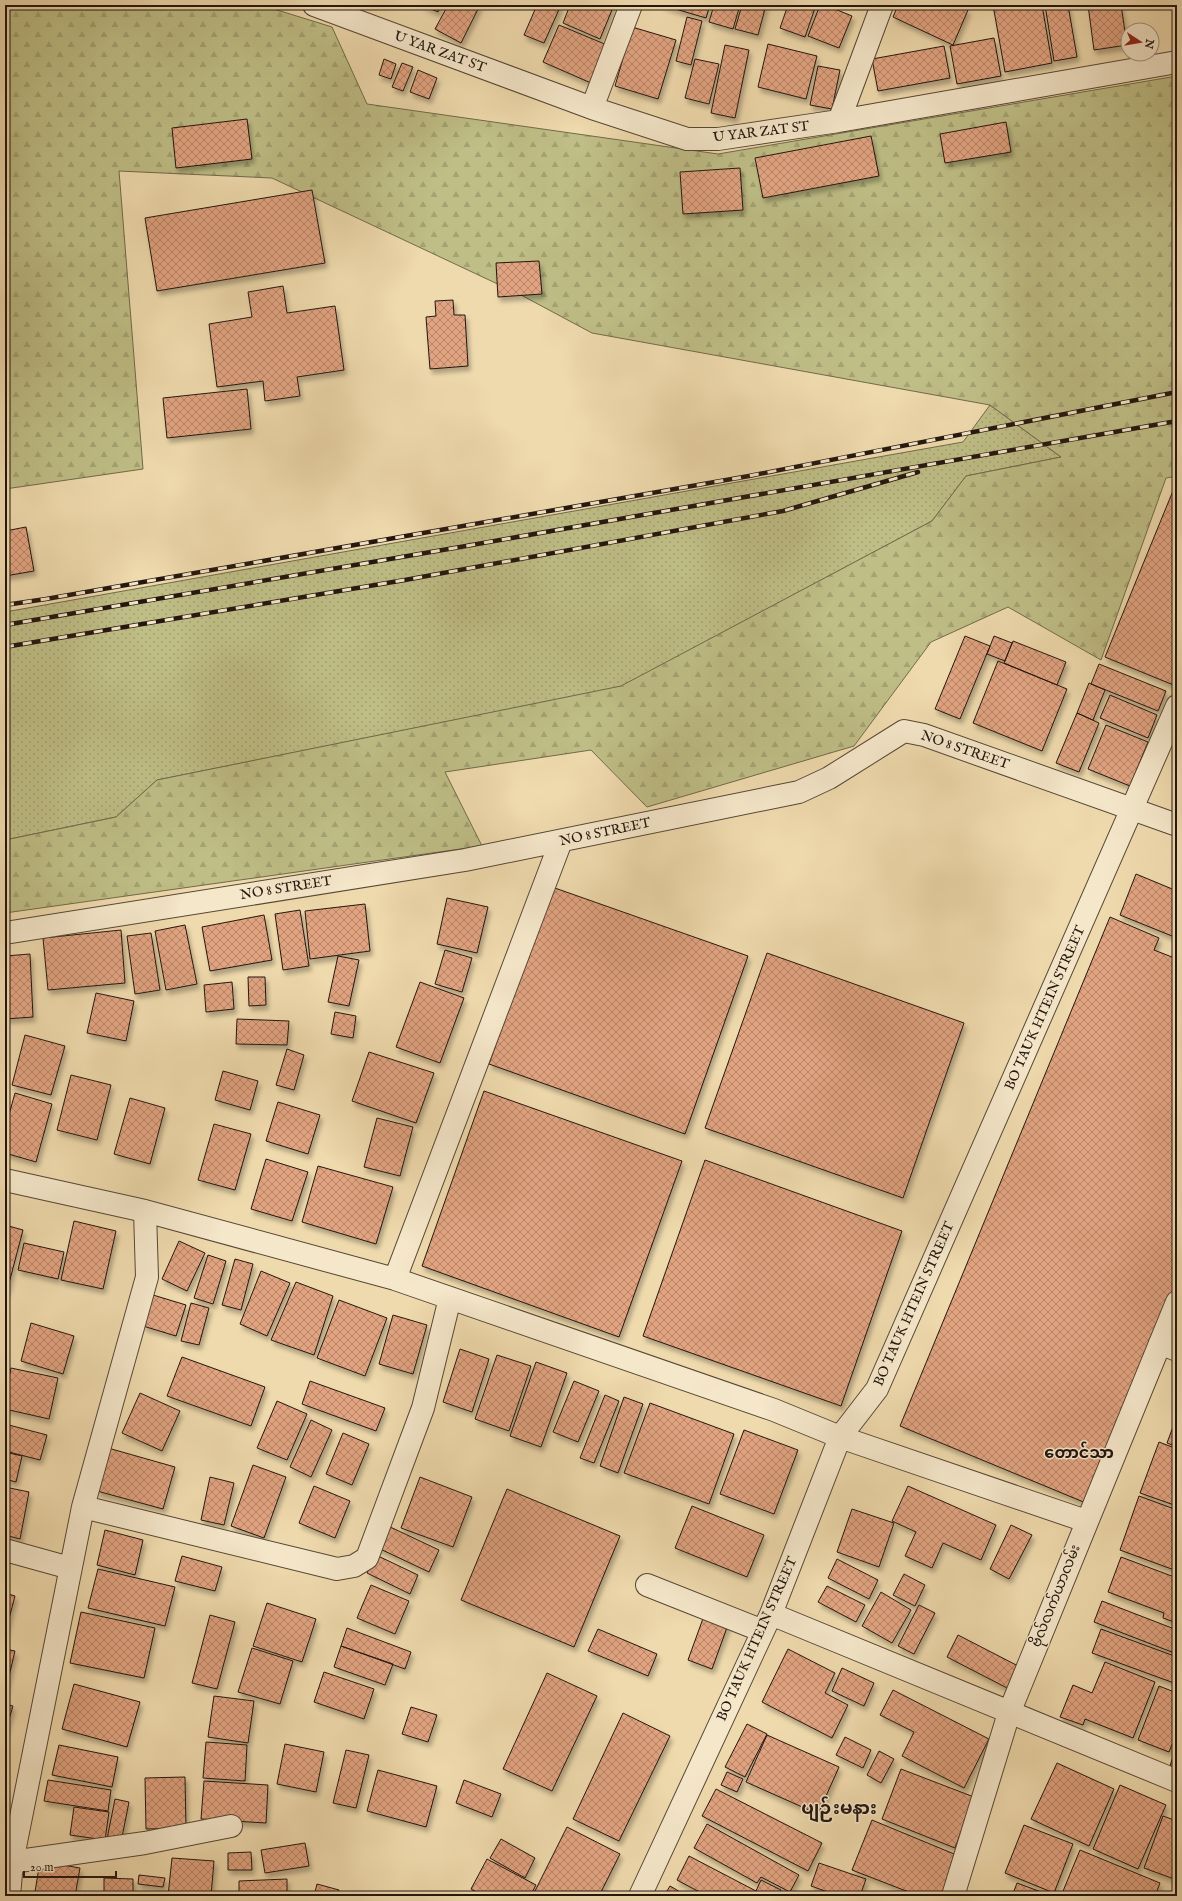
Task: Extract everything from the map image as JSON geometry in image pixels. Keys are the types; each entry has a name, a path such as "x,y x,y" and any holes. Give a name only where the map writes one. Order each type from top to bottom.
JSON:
{"street":[{"name":"U YAR ZAT ST","path":"314,5 592,108 687,139 718,139 839,121 1177,62"},
{"path":"592,108 631,5"},
{"path":"839,121 882,5"},
{"name":"BO TAUK HTEIN STREET","path":"640,1896 767,1622 840,1437 877,1389 1133,810 1177,706"},
{"name":"NO 8 STREET","path":"5,933 465,860 799,792 829,778 904,731 924,735 1177,825"},
{"path":"395,1279 561,841"},
{"path":"5,1180 145,1211 395,1279 774,1410 840,1437 1086,1521"},
{"path":"9,1896 12,1862 83,1507 147,1277 145,1211"},
{"path":"83,1507 336,1569 354,1566 367,1558 423,1408 450,1298"},
{"name":"ဗိုလ်လက်ယာလမ်း","path":"953,1896 1010,1713 1086,1521 1168,1347 1177,1302"},
{"path":"5,1550 70,1568"},
{"path":"647,1585 767,1622 1010,1713 1177,1782"},
{"path":"12,1862 145,1843 231,1826"}],"green space":[{"path":"5,5 261,5 332,27 367,104 718,154 1177,76 1177,476 1166,478 1101,660 1008,607 931,642 854,746 647,807 591,750 445,772 482,846 5,913 5,840 116,817 157,780 621,686 932,521 966,476 1061,457 990,405 592,333 521,295 272,178 119,171 143,469 5,489"},
{"path":"990,405 1061,457 966,476 932,521 621,687 157,780 116,817 5,840 5,612 963,442"}],"building":[{"path":"422,5 441,5 438,12"},
{"path":"448,5 480,5 461,43 435,29"},
{"path":"537,5 561,5 544,43 524,35"},
{"path":"570,5 614,5 600,39 563,23"},
{"path":"662,5 710,5 706,18"},
{"path":"714,5 740,5 733,29 709,22"},
{"path":"742,5 766,5 758,35 735,29"},
{"path":"788,5 816,5 805,37 780,28"},
{"path":"820,5 825,5 852,16 839,48 808,36"},
{"path":"898,5 957,5 968,10 953,45 893,17"},
{"path":"993,5 1042,5 1052,63 1005,72"},
{"path":"1045,5 1068,5 1077,57 1054,61"},
{"path":"1088,5 1121,5 1124,22 1120,22 1120,46 1094,50"},
{"path":"1172,5 1177,5 1177,37"},
{"path":"687,17 702,21 691,65 676,61"},
{"path":"559,25 607,45 591,83 543,62"},
{"path":"632,27 676,40 658,99 615,86"},
{"path":"994,38 1001,76 957,84 950,46"},
{"path":"768,44 817,56 806,99 758,87"},
{"path":"725,45 749,50 735,118 711,113"},
{"path":"944,46 950,78 878,91 872,59"},
{"path":"384,59 396,64 391,79 379,75"},
{"path":"695,59 719,64 709,104 685,98"},
{"path":"402,63 413,67 403,91 392,87"},
{"path":"818,66 840,70 832,109 810,105"},
{"path":"418,70 437,78 429,99 410,92"},
{"path":"247,119 252,159 176,168 172,128"},
{"path":"1006,122 1011,152 945,163 940,134"},
{"path":"871,136 879,176 763,198 755,158"},
{"path":"740,168 743,210 683,214 680,172"},
{"path":"312,190 325,263 157,291 145,218"},
{"path":"539,261 542,294 498,297 496,263"},
{"path":"283,286 287,313 335,306 344,370 297,377 300,396 265,401 263,381 217,387 209,324 252,317 248,292"},
{"path":"453,300 454,315 465,315 468,366 430,369 426,317 436,316 435,301"},
{"path":"247,389 251,429 167,438 163,398"},
{"path":"1177,481 1177,682 1176,686 1105,657"},
{"path":"26,527 34,571 5,576 5,531"},
{"path":"965,636 990,646 960,719 935,709"},
{"path":"994,636 1012,643 1005,661 987,654"},
{"path":"1013,641 1066,662 1057,685 1004,663"},
{"path":"998,661 1067,689 1042,751 973,723"},
{"path":"1099,664 1166,691 1158,711 1091,684"},
{"path":"1089,683 1105,690 1093,720 1077,713"},
{"path":"1110,695 1157,715 1148,738 1100,718"},
{"path":"1077,713 1099,723 1079,772 1056,763"},
{"path":"1106,725 1148,742 1130,786 1088,769"},
{"path":"1136,874 1177,891 1177,938 1120,915"},
{"path":"552,887 748,956 685,1134 489,1064"},
{"path":"447,898 488,907 477,953 437,944"},
{"path":"365,904 370,951 310,959 305,911"},
{"path":"300,910 309,966 283,970 275,914"},
{"path":"264,915 272,960 210,971 202,927"},
{"path":"1110,917 1159,938 1154,950 1177,959 1177,1281 1086,1503 900,1426"},
{"path":"185,925 197,984 166,990 155,931"},
{"path":"121,930 125,983 48,990 43,938"},
{"path":"151,933 160,990 135,994 127,936"},
{"path":"445,950 472,958 462,992 435,984"},
{"path":"767,953 964,1023 903,1198 705,1128"},
{"path":"30,954 33,1017 5,1019 5,956"},
{"path":"338,956 359,960 349,1006 328,1002"},
{"path":"248,977 265,977 266,1005 249,1006"},
{"path":"232,982 234,1009 206,1012 204,985"},
{"path":"420,982 464,998 440,1063 396,1047"},
{"path":"96,993 134,1001 126,1041 87,1033"},
{"path":"335,1012 356,1016 353,1038 331,1034"},
{"path":"237,1019 289,1021 287,1045 236,1044"},
{"path":"25,1035 65,1046 51,1095 12,1085"},
{"path":"287,1049 304,1055 294,1090 276,1085"},
{"path":"369,1052 434,1073 416,1123 352,1101"},
{"path":"223,1071 258,1081 250,1110 215,1100"},
{"path":"71,1075 111,1085 97,1140 57,1130"},
{"path":"484,1091 682,1161 619,1337 422,1266"},
{"path":"15,1093 52,1104 36,1162 5,1153 5,1129"},
{"path":"130,1098 165,1108 150,1164 114,1154"},
{"path":"278,1102 320,1115 308,1154 266,1141"},
{"path":"377,1118 413,1127 400,1176 364,1167"},
{"path":"214,1124 251,1134 235,1190 198,1180"},
{"path":"266,1159 308,1172 292,1221 251,1209"},
{"path":"705,1160 902,1231 841,1406 643,1336"},
{"path":"318,1166 393,1187 376,1244 302,1222"},
{"path":"74,1221 116,1231 103,1289 61,1280"},
{"path":"5,1225 23,1230 7,1291 5,1290"},
{"path":"179,1241 205,1253 187,1291 162,1279"},
{"path":"24,1243 64,1252 58,1279 18,1270"},
{"path":"208,1255 226,1261 213,1304 194,1298"},
{"path":"235,1259 253,1264 241,1310 222,1305"},
{"path":"261,1271 290,1283 267,1336 240,1324"},
{"path":"296,1282 333,1296 314,1355 271,1340"},
{"path":"153,1295 186,1305 176,1336 143,1326"},
{"path":"339,1300 387,1318 365,1376 317,1358"},
{"path":"191,1303 209,1308 199,1345 181,1341"},
{"path":"393,1315 427,1325 413,1374 379,1364"},
{"path":"31,1323 74,1336 63,1374 21,1361"},
{"path":"460,1349 489,1359 472,1412 443,1402"},
{"path":"497,1355 531,1366 509,1431 475,1419"},
{"path":"182,1357 265,1387 251,1426 167,1396"},
{"path":"536,1362 567,1373 541,1447 510,1436"},
{"path":"11,1368 58,1378 49,1419 5,1409 5,1396"},
{"path":"310,1381 385,1408 376,1431 302,1404"},
{"path":"574,1381 599,1391 578,1442 553,1432"},
{"path":"140,1393 180,1411 162,1451 122,1433"},
{"path":"605,1395 619,1401 594,1463 580,1458"},
{"path":"624,1397 643,1404 618,1473 600,1466"},
{"path":"277,1401 307,1414 287,1460 257,1448"},
{"path":"650,1403 734,1434 709,1504 624,1473"},
{"path":"1177,1416 1177,1447 1167,1443"},
{"path":"311,1420 332,1430 311,1477 290,1467"},
{"path":"5,1424 47,1435 40,1460 5,1451"},
{"path":"744,1430 798,1450 774,1514 720,1494"},
{"path":"343,1433 369,1444 352,1485 326,1474"},
{"path":"1159,1442 1177,1449 1177,1506 1140,1493"},
{"path":"108,1448 175,1467 163,1509 97,1491"},
{"path":"5,1452 22,1456 16,1482 5,1479"},
{"path":"253,1465 286,1477 264,1538 231,1526"},
{"path":"210,1477 234,1483 224,1525 201,1520"},
{"path":"420,1477 472,1497 453,1547 401,1528"},
{"path":"314,1486 350,1501 335,1538 299,1523"},
{"path":"908,1486 996,1525 981,1560 943,1543 932,1568 905,1556 916,1532 892,1521"},
{"path":"5,1487 29,1492 20,1539 5,1535"},
{"path":"507,1489 620,1536 574,1647 461,1600"},
{"path":"1139,1496 1177,1510 1177,1571 1120,1550"},
{"path":"692,1506 764,1535 747,1577 675,1548"},
{"path":"852,1509 894,1523 879,1567 837,1552"},
{"path":"386,1525 439,1550 429,1572 376,1547"},
{"path":"1011,1525 1032,1535 1009,1579 990,1569"},
{"path":"105,1530 143,1540 135,1575 97,1565"},
{"path":"376,1555 418,1575 410,1594 367,1573"},
{"path":"182,1556 222,1567 215,1591 175,1581"},
{"path":"1121,1557 1177,1578 1177,1623 1163,1618 1164,1613 1108,1592"},
{"path":"837,1559 878,1580 869,1599 828,1578"},
{"path":"98,1569 175,1587 165,1626 88,1608"},
{"path":"904,1574 925,1585 915,1606 893,1595"},
{"path":"371,1585 409,1601 395,1634 357,1618"},
{"path":"827,1586 865,1605 856,1622 818,1602"},
{"path":"881,1592 911,1610 892,1643 862,1626"},
{"path":"5,1593 15,1596 5,1634"},
{"path":"1102,1601 1177,1630 1177,1654 1094,1622"},
{"path":"267,1603 316,1619 302,1662 253,1646"},
{"path":"919,1605 935,1613 914,1654 898,1646"},
{"path":"81,1612 155,1628 144,1678 70,1663"},
{"path":"705,1613 729,1622 712,1669 688,1660"},
{"path":"210,1615 235,1622 217,1689 192,1683"},
{"path":"347,1628 411,1652 405,1669 341,1646"},
{"path":"598,1629 657,1654 648,1676 588,1651"},
{"path":"1101,1629 1177,1657 1177,1674 1174,1683 1092,1653"},
{"path":"958,1635 1022,1668 1011,1690 947,1657"},
{"path":"341,1646 393,1664 385,1685 334,1667"},
{"path":"252,1648 293,1661 280,1704 238,1692"},
{"path":"5,1649 15,1651 6,1689 5,1689"},
{"path":"788,1649 835,1673 825,1693 848,1705 832,1738 762,1702"},
{"path":"1105,1662 1155,1682 1133,1738 1085,1719 1083,1725 1060,1717 1073,1685 1092,1693"},
{"path":"842,1668 874,1683 864,1706 832,1691"},
{"path":"324,1672 374,1689 364,1719 314,1702"},
{"path":"547,1673 597,1696 552,1791 503,1769"},
{"path":"74,1684 140,1702 127,1747 62,1729"},
{"path":"1159,1686 1177,1693 1177,1732 1169,1752 1138,1740"},
{"path":"893,1690 989,1739 964,1788 902,1756 914,1732 880,1715"},
{"path":"214,1696 254,1701 248,1743 208,1737"},
{"path":"5,1704 13,1706 5,1732"},
{"path":"411,1707 437,1715 428,1742 402,1734"},
{"path":"623,1713 670,1736 619,1841 573,1819"},
{"path":"747,1724 767,1734 745,1777 725,1767"},
{"path":"767,1735 839,1767 818,1814 746,1782"},
{"path":"845,1737 871,1750 863,1768 836,1755"},
{"path":"206,1742 247,1745 245,1781 203,1778"},
{"path":"285,1744 324,1752 316,1792 277,1784"},
{"path":"1177,1744 1177,1772 1169,1769"},
{"path":"59,1745 118,1757 112,1787 52,1775"},
{"path":"346,1750 369,1755 356,1808 333,1803"},
{"path":"879,1751 894,1759 881,1783 867,1775"},
{"path":"1057,1763 1114,1789 1089,1846 1031,1819"},
{"path":"901,1769 974,1797 955,1848 882,1819"},
{"path":"378,1770 437,1786 426,1827 367,1811"},
{"path":"727,1772 743,1779 737,1792 721,1785"},
{"path":"185,1777 186,1828 146,1829 145,1778"},
{"path":"48,1780 111,1790 108,1811 44,1801"},
{"path":"464,1780 501,1794 492,1817 456,1803"},
{"path":"204,1781 268,1785 266,1823 201,1819"},
{"path":"1120,1785 1166,1805 1138,1869 1093,1849"},
{"path":"716,1789 822,1843 808,1871 702,1816"},
{"path":"115,1799 129,1802 121,1842 107,1839"},
{"path":"74,1807 109,1812 105,1840 70,1835"},
{"path":"1163,1816 1177,1821 1177,1880 1144,1868"},
{"path":"872,1820 959,1856 943,1896 919,1896 852,1870"},
{"path":"707,1824 799,1875 790,1892 761,1877 757,1883 694,1848"},
{"path":"1024,1825 1073,1844 1054,1893 1005,1873"},
{"path":"567,1827 620,1854 599,1896 533,1895"},
{"path":"501,1839 535,1858 525,1878 490,1858"},
{"path":"305,1843 309,1866 265,1873 261,1850"},
{"path":"1080,1850 1160,1883 1155,1896 1061,1896"},
{"path":"251,1852 252,1870 228,1870 228,1853"},
{"path":"689,1856 756,1891 761,1880 781,1890 778,1896 707,1896 677,1880"},
{"path":"172,1858 214,1861 211,1896 168,1896"},
{"path":"487,1859 536,1885 530,1896 483,1896 471,1889"},
{"path":"40,1861 80,1868 75,1896 61,1896 35,1892"},
{"path":"819,1863 866,1879 860,1896 839,1896 811,1886"},
{"path":"139,1875 165,1878 163,1887 138,1884"},
{"path":"104,1878 133,1879 133,1896 104,1896"},
{"path":"287,1879 287,1896 239,1896 239,1881"},
{"path":"1017,1883 1052,1896 1012,1896"},
{"path":"317,1884 339,1890 337,1896 314,1896"},
{"path":"670,1886 687,1896 664,1896"},
{"path":"137,1893 155,1893 155,1896 137,1896"}],"railway":[{"path":"5,605 749,476 1177,392"},
{"path":"5,625 466,546 1177,421"},
{"path":"5,647 405,580 783,511 918,472"}],"district":[{"name":"တောင်သာ","path":"1079,1454"},
{"name":"ပျဉ်းမနား","path":"839,1809"}]}
